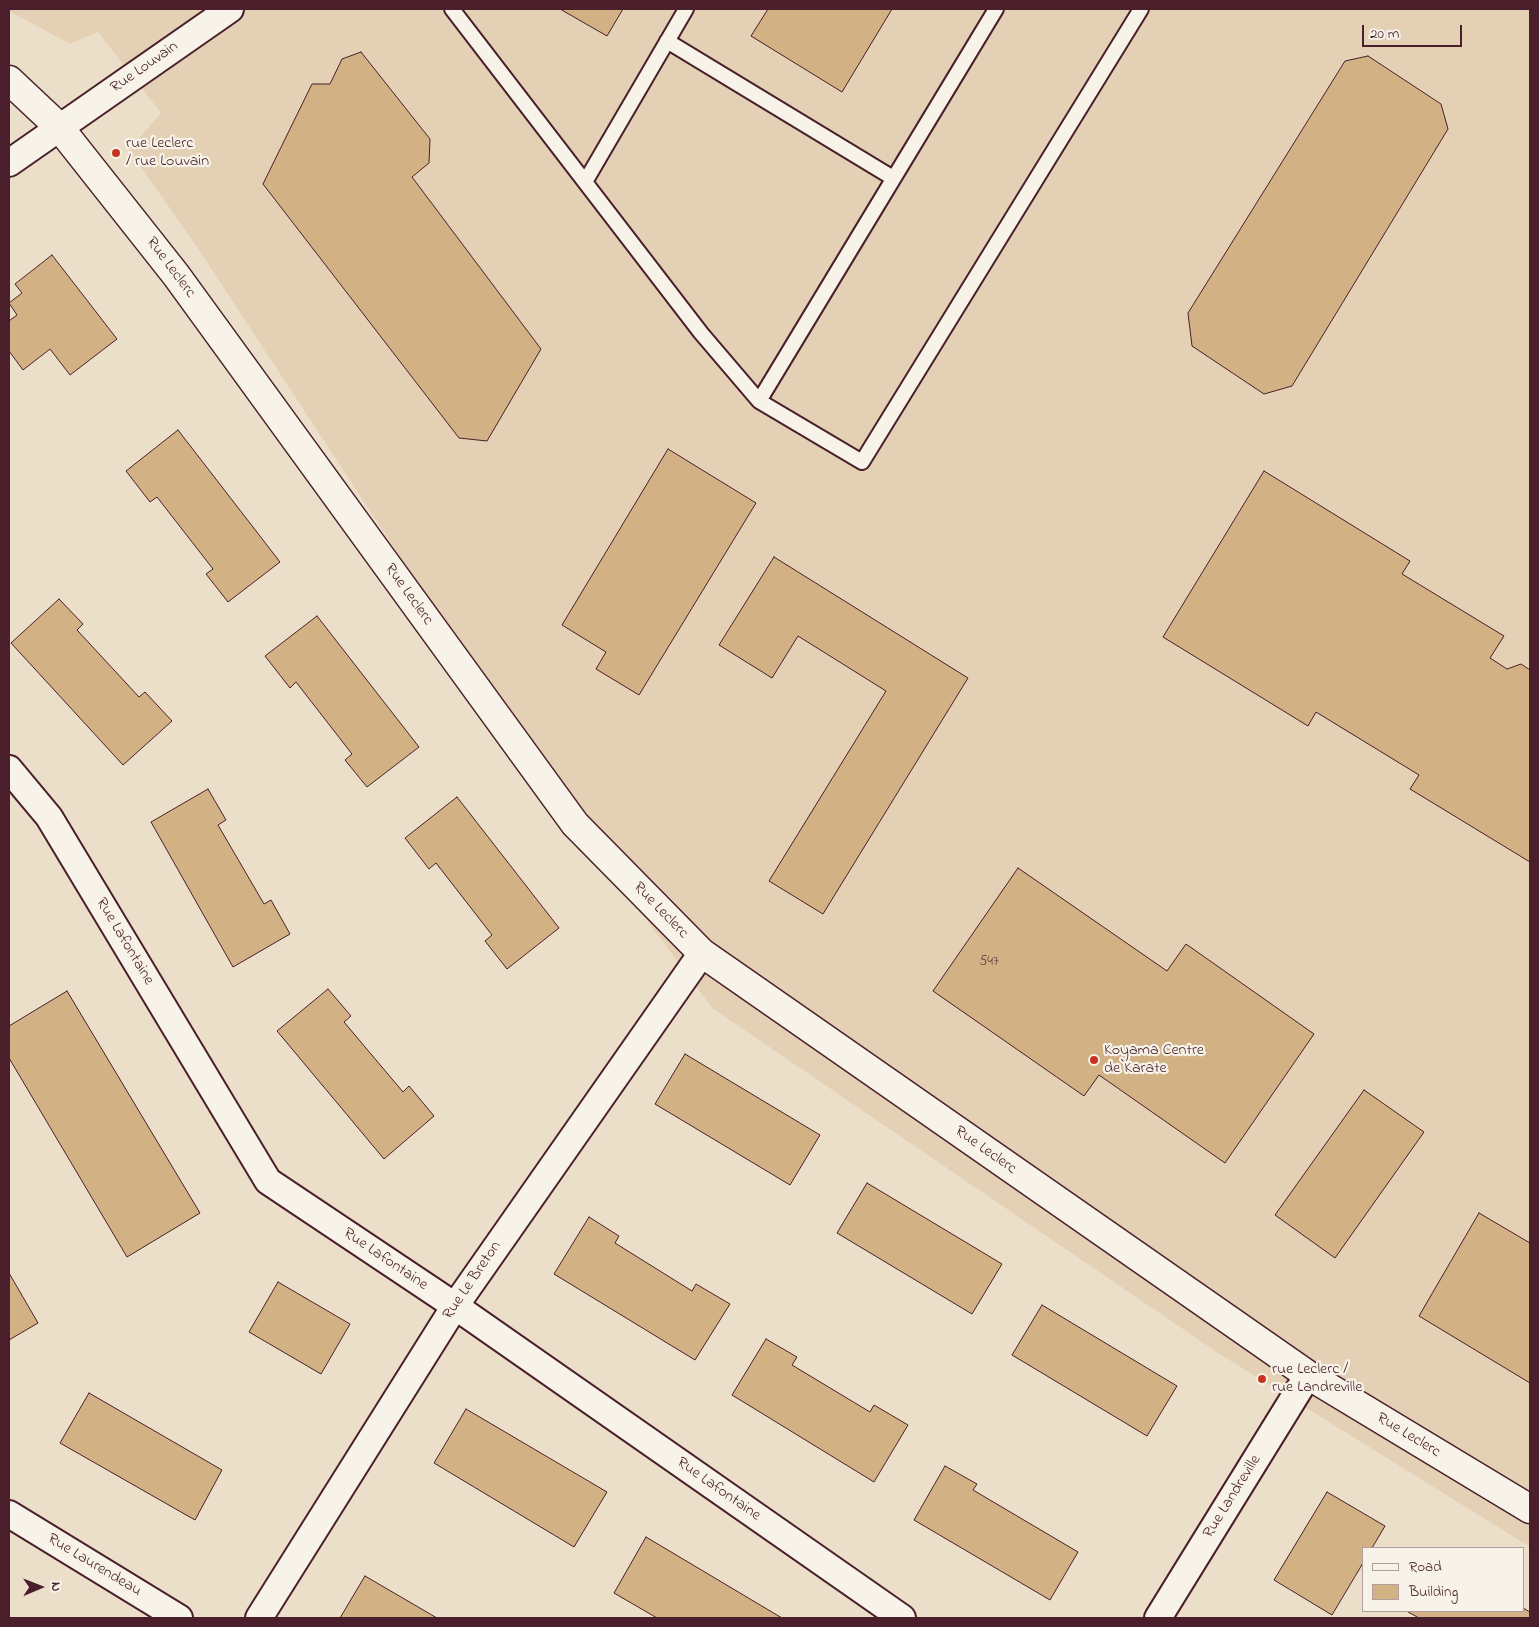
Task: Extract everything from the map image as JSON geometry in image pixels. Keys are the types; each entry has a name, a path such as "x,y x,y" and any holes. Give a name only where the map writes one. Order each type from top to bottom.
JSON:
{"street":[{"name":"Rue Louvain","path":"59,127 230,9"},
{"name":"Rue Leclerc","path":"9,80 59,127 176,275 575,824 702,953 1308,1375 1530,1509"},
{"path":"9,163 59,127"},
{"name":"Rue Lafontaine","path":"9,769 49,817 268,1181 455,1306 902,1618"},
{"name":"Rue Le Breton","path":"259,1618 455,1306 702,953"},
{"name":"Rue Landreville","path":"1158,1618 1308,1375"},
{"name":"Rue Laurendeau","path":"9,1514 179,1618"}],"lane":[{"path":"452,9 701,333 760,401 862,462 1141,9"},
{"path":"585,182 686,9"},
{"path":"760,401 996,9"},
{"path":"667,42 893,178"}],"shaded area":[{"path":"9,9 1530,9 1530,1547 1218,1353 712,1008 575,824 197,247 129,150 161,113 98,32 70,44 9,11"}],"building":[{"path":"560,9 623,9 607,36"},
{"path":"768,9 892,9 842,92 751,36"},
{"path":"361,52 430,139 429,163 412,177 541,349 487,441 459,438 263,184 312,84 330,84 342,59"},
{"path":"1368,56 1441,104 1448,129 1292,386 1264,394 1192,346 1188,313 1345,61"},
{"path":"52,255 117,339 70,375 50,349 23,370 9,351 9,321 17,315 9,303 22,293 15,284"},
{"path":"178,430 280,562 228,602 206,574 213,569 157,497 150,502 126,471"},
{"path":"668,449 756,503 639,695 596,669 606,652 562,625"},
{"path":"1264,471 1410,561 1402,574 1504,636 1490,658 1507,669 1521,664 1530,670 1530,862 1410,789 1419,775 1316,712 1308,726 1163,637"},
{"path":"774,557 968,678 823,914 769,881 886,691 798,636 772,678 719,645"},
{"path":"59,599 83,624 77,630 139,697 145,692 172,721 123,765 11,643"},
{"path":"317,616 419,747 367,787 345,760 352,754 296,682 290,688 265,656"},
{"path":"208,789 226,820 218,825 264,904 271,900 290,934 233,967 151,822"},
{"path":"457,797 559,928 507,969 485,941 492,935 436,863 429,869 405,838"},
{"path":"1018,868 1167,971 1186,944 1314,1034 1225,1163 1099,1075 1084,1096 933,991"},
{"path":"328,989 351,1016 344,1022 403,1092 409,1086 434,1116 384,1159 277,1031"},
{"path":"67,991 200,1213 127,1257 9,1058 9,1026"},
{"path":"685,1054 820,1135 790,1185 655,1104"},
{"path":"1364,1090 1424,1132 1335,1258 1275,1215"},
{"path":"867,1183 1002,1264 972,1314 837,1233"},
{"path":"1479,1213 1530,1243 1530,1383 1419,1316"},
{"path":"589,1217 619,1236 615,1243 692,1291 696,1284 730,1304 695,1360 554,1274"},
{"path":"9,1273 38,1323 9,1340"},
{"path":"278,1282 350,1324 321,1374 249,1332"},
{"path":"1042,1305 1177,1386 1147,1436 1012,1355"},
{"path":"766,1339 797,1357 792,1365 870,1412 874,1405 908,1425 874,1482 732,1395"},
{"path":"89,1393 222,1470 195,1520 60,1443"},
{"path":"466,1409 607,1492 574,1547 434,1463"},
{"path":"945,1466 977,1484 973,1490 1078,1552 1050,1600 914,1520"},
{"path":"1327,1492 1385,1526 1373,1547 1362,1547 1362,1565 1332,1615 1274,1580"},
{"path":"646,1537 782,1618 657,1618 614,1593"},
{"path":"365,1576 437,1618 340,1618"},
{"path":"1524,1609 1530,1612 1530,1618 1419,1618 1408,1612 1524,1612"}],"place":[{"name":"rue Leclerc / rue Louvain","path":"116,153"},
{"name":"Koyama Centre de Karate","path":"1094,1060"},
{"name":"rue Leclerc / rue Landreville","path":"1262,1379"}]}
